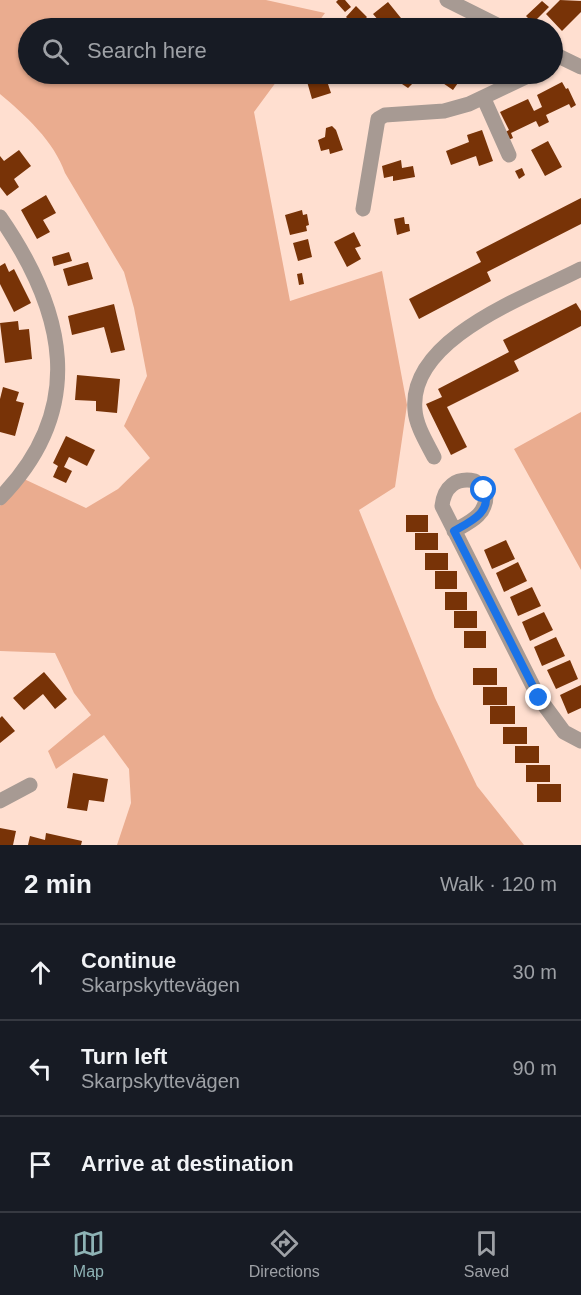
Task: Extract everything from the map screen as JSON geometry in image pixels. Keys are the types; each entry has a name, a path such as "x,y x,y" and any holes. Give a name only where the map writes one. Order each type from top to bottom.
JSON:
{"street":[{"path":"447,0 483,18"},
{"path":"563,61 581,67"},
{"path":"363,209 378,119 395,114 444,111 484,99 513,84"},
{"path":"484,99 509,155"},
{"path":"0,217 25,254 44,293 56,336 58,365 54,399 35,453 0,498"},
{"path":"434,457 415,410 420,378 433,356 463,330 581,269"},
{"path":"454,531 539,698 564,732 581,741"},
{"path":"0,801 30,785"}],"shaded area":[{"path":"0,0 266,0 325,13 321,18 18,18 18,84 275,84 254,112 290,301 382,271 407,405 395,487 359,510 435,698 477,786 524,845 117,845 131,803 129,769 104,735 56,769 48,751 91,715 74,693 55,653 0,651 0,506 24,479 86,508 118,489 150,458 124,426 147,376 134,308 124,272 65,173 54,150 29,120 0,94"},
{"path":"581,412 581,570 514,449"}],"building":[{"path":"345,0 351,7 345,12 336,2"},
{"path":"560,0 581,1 581,12 563,30 563,18 550,18 546,14"},
{"path":"542,1 549,7 538,18 526,16"},
{"path":"388,2 401,18 376,18 373,14"},
{"path":"356,6 367,17 347,18"},
{"path":"308,84 328,84 331,93 312,99"},
{"path":"444,84 457,84 453,90"},
{"path":"563,84 566,89 568,88 576,105 571,108 569,104 546,115 549,122 539,127 536,121 511,133 513,138 505,141 502,134 509,130 500,112 528,99 534,111 542,107 537,95"},
{"path":"332,126 336,130 343,150 330,154 329,149 321,151 318,140 325,137 326,128"},
{"path":"482,130 493,161 479,166 476,156 451,165 446,151 469,142 467,135"},
{"path":"548,141 562,167 545,176 531,150"},
{"path":"19,150 31,166 14,179 19,187 7,196 0,187 0,156 4,161"},
{"path":"401,160 402,168 413,166 415,177 393,181 393,176 384,178 382,166"},
{"path":"522,168 525,175 519,179 515,171"},
{"path":"46,195 56,213 43,220 50,232 37,239 21,210"},
{"path":"581,198 581,224 487,272 491,281 419,319 409,299 481,262 476,252"},
{"path":"302,210 303,215 307,214 309,225 306,226 307,231 290,235 285,215"},
{"path":"404,217 405,224 409,224 410,231 397,235 394,219"},
{"path":"354,232 361,246 355,248 361,259 347,267 334,242"},
{"path":"308,239 312,257 298,261 293,243"},
{"path":"69,252 72,261 54,266 52,257"},
{"path":"88,262 93,279 68,286 63,269"},
{"path":"5,263 9,272 14,269 31,303 14,312 0,284 0,266"},
{"path":"302,273 304,284 299,285 297,274"},
{"path":"576,303 581,311 581,326 514,361 519,371 447,407 467,447 451,455 426,404 442,397 438,389 509,352 503,340"},
{"path":"114,304 125,350 111,353 104,327 72,335 68,316"},
{"path":"18,321 19,330 29,329 32,359 5,363 0,323"},
{"path":"77,375 120,379 117,413 96,411 96,401 75,400"},
{"path":"3,387 19,392 16,401 24,403 15,436 0,432 0,399"},
{"path":"66,436 95,450 87,466 69,457 64,467 72,471 66,483 53,477 58,466 53,463"},
{"path":"406,515 428,515 428,532 406,532"},
{"path":"415,533 438,533 438,550 415,550"},
{"path":"506,540 515,559 492,569 484,550"},
{"path":"425,553 448,553 448,570 425,570"},
{"path":"518,562 527,581 504,592 496,573"},
{"path":"435,571 457,571 457,589 435,589"},
{"path":"532,587 541,606 518,616 510,597"},
{"path":"445,592 467,592 467,610 445,610"},
{"path":"454,611 477,611 477,628 454,628"},
{"path":"544,612 553,630 530,641 522,622"},
{"path":"464,631 486,631 486,648 464,648"},
{"path":"556,637 565,656 542,666 534,647"},
{"path":"570,660 578,679 556,689 547,670"},
{"path":"473,668 497,668 497,685 473,685"},
{"path":"44,672 67,699 55,709 43,694 24,710 13,698"},
{"path":"581,685 581,708 568,714 560,695"},
{"path":"483,687 507,687 507,705 483,705"},
{"path":"490,706 515,706 515,724 490,724"},
{"path":"2,716 15,731 0,743 0,718"},
{"path":"503,727 527,727 527,744 503,744"},
{"path":"515,746 539,746 539,763 515,763"},
{"path":"526,765 550,765 550,782 526,782"},
{"path":"73,773 108,779 104,802 89,800 87,811 67,808"},
{"path":"537,784 561,784 561,802 537,802"},
{"path":"0,828 16,831 13,845 0,845"},
{"path":"46,833 82,841 81,845 28,845 30,836 45,840"}],"route":[{"path":"484,490 486,501 482,512 477,518 454,531 510,645 539,698"}]}
